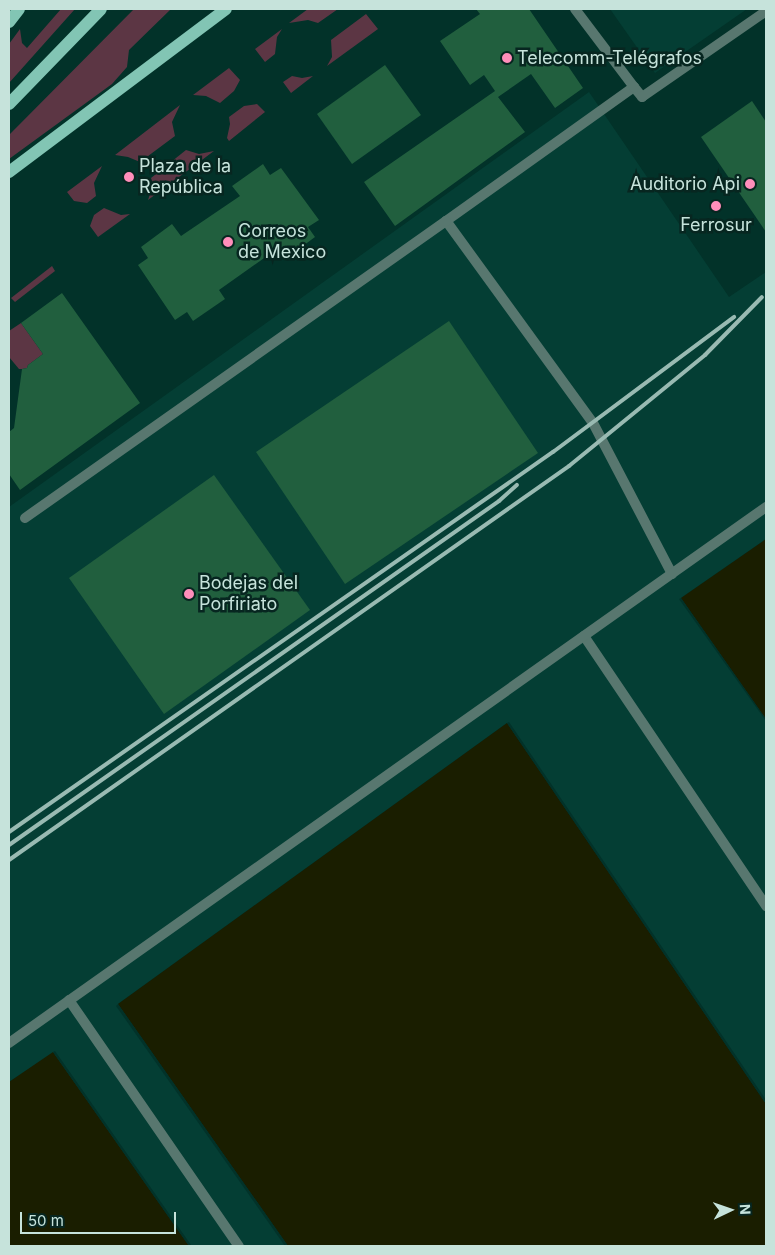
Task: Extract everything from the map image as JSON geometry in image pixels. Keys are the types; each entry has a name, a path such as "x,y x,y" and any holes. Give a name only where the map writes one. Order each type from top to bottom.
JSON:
{"main road":[{"path":"9,22 19,9"},
{"path":"9,104 101,9"},
{"path":"9,172 226,9"}],"street":[{"path":"575,9 642,98 766,11"},
{"path":"25,518 634,87"},
{"path":"446,221 593,423 672,574"},
{"path":"9,1043 766,507"},
{"path":"584,636 766,906"},
{"path":"69,1000 239,1246"}],"shaded area":[{"path":"61,9 75,9 9,83 9,44 20,29 22,43 27,48"},
{"path":"134,9 171,9 129,50 127,67 112,84 9,159 9,135"},
{"path":"308,9 338,9 318,23 308,20 289,23"},
{"path":"610,9 747,9 655,73"},
{"path":"366,14 378,29 327,66 332,57 331,40"},
{"path":"282,29 277,37 275,54 265,62 255,49"},
{"path":"229,68 240,80 234,91 220,103 206,96 193,95"},
{"path":"292,76 302,78 313,76 291,93 283,82"},
{"path":"589,92 729,297 766,272 766,539 681,598 766,719 766,1104 507,723 118,1004 288,1246 189,1246 53,1053 9,1082 9,507"},
{"path":"257,104 265,112 229,141 227,138 230,124 229,117 244,106"},
{"path":"180,105 172,122 175,136 140,162 128,157 115,155"},
{"path":"186,150 199,154 214,151 148,200 153,185 151,178"},
{"path":"102,166 94,183 96,196 87,203 74,201 67,192"},
{"path":"104,208 121,215 130,214 98,237 90,226 94,215"},
{"path":"52,266 55,271 15,302 11,298"},
{"path":"21,323 43,354 28,365 27,368 19,369 9,357 9,331"},
{"path":"766,539 766,719 681,598"},
{"path":"507,723 766,1104 766,1246 288,1246 118,1004"},
{"path":"53,1052 189,1246 9,1246 9,1082"}],"pier":[{"path":"681,598 766,719 766,721 679,599"},
{"path":"509,722 766,1100 766,1104 507,723"},
{"path":"118,1004 288,1246 285,1246 116,1006"},
{"path":"55,1051 192,1246 189,1246 53,1052"}],"building":[{"path":"476,9 529,9 583,88 555,108 531,74 498,97 525,132 395,226 364,182 495,91 484,75 470,85 440,41 480,14"},
{"path":"385,65 421,115 352,164 317,114"},
{"name":"Auditorio Api","path":"752,101 766,122 766,232 701,137"},
{"name":"Correos de Mexico","path":"263,164 270,175 281,168 319,220 308,227 315,237 284,260 277,249 219,290 225,299 193,321 187,312 175,320 138,265 148,258 141,247 172,224 181,236 240,196 232,186"},
{"path":"62,293 140,403 20,490 9,474 9,432 14,428 22,369 27,368 28,365 43,354 21,323"},
{"path":"449,321 538,453 345,584 256,452"},
{"name":"Bodejas del Porfiriato","path":"214,475 310,610 164,714 69,578"}],"railway":[{"path":"9,860 569,466 705,355 762,297"},
{"path":"9,832 553,452 734,317"},
{"path":"9,845 499,501 517,485"}],"place":[{"name":"Telecomm-Telégrafos","path":"507,58"},
{"name":"Plaza de la República","path":"129,177"},
{"name":"Auditorio Api","path":"750,184"},
{"name":"Ferrosur","path":"716,206"},
{"name":"Correos de Mexico","path":"228,242"},
{"name":"Bodejas del Porfiriato","path":"189,594"}]}
